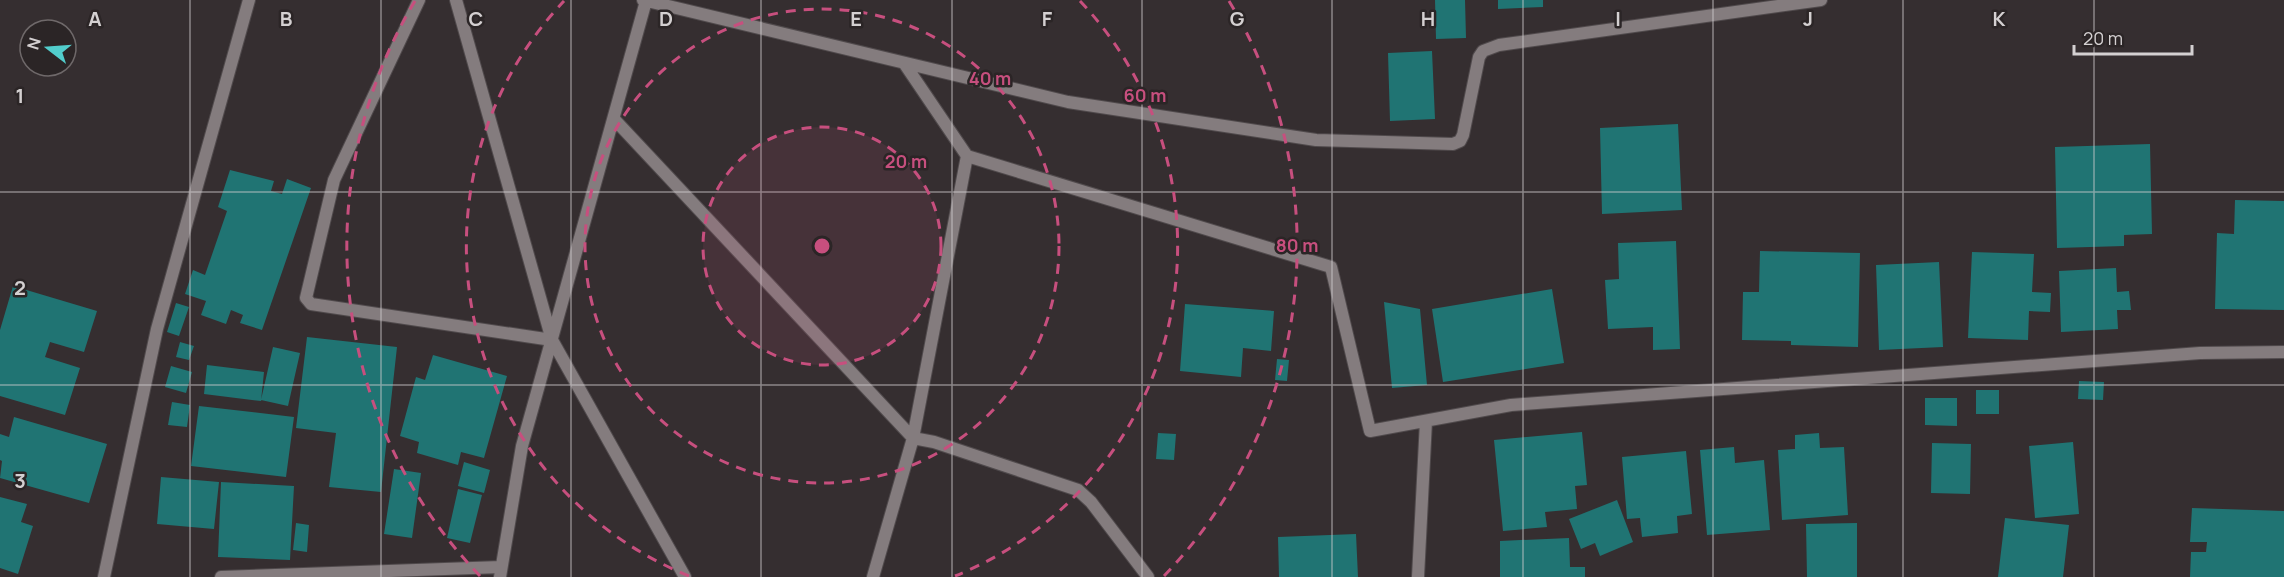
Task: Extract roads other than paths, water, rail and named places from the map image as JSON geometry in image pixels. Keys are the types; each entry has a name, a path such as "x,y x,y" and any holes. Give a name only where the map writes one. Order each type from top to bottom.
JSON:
{"street":[{"path":"104,577 156,329 249,0"},
{"path":"419,0 334,180 306,298 311,304 552,340"},
{"path":"456,0 552,340 685,577"},
{"path":"221,577 500,572 522,446 645,0 1068,102 1316,140 1453,144 1460,141 1463,135 1479,57 1486,50 1499,45 1821,0"},
{"path":"904,63 967,156 1331,267 1370,431 1511,405 2200,353 2284,352"},
{"path":"614,119 913,438 934,442 1078,490 1091,502 1148,577"},
{"path":"873,577 913,438 967,156"},
{"path":"1418,577 1426,421"}]}
